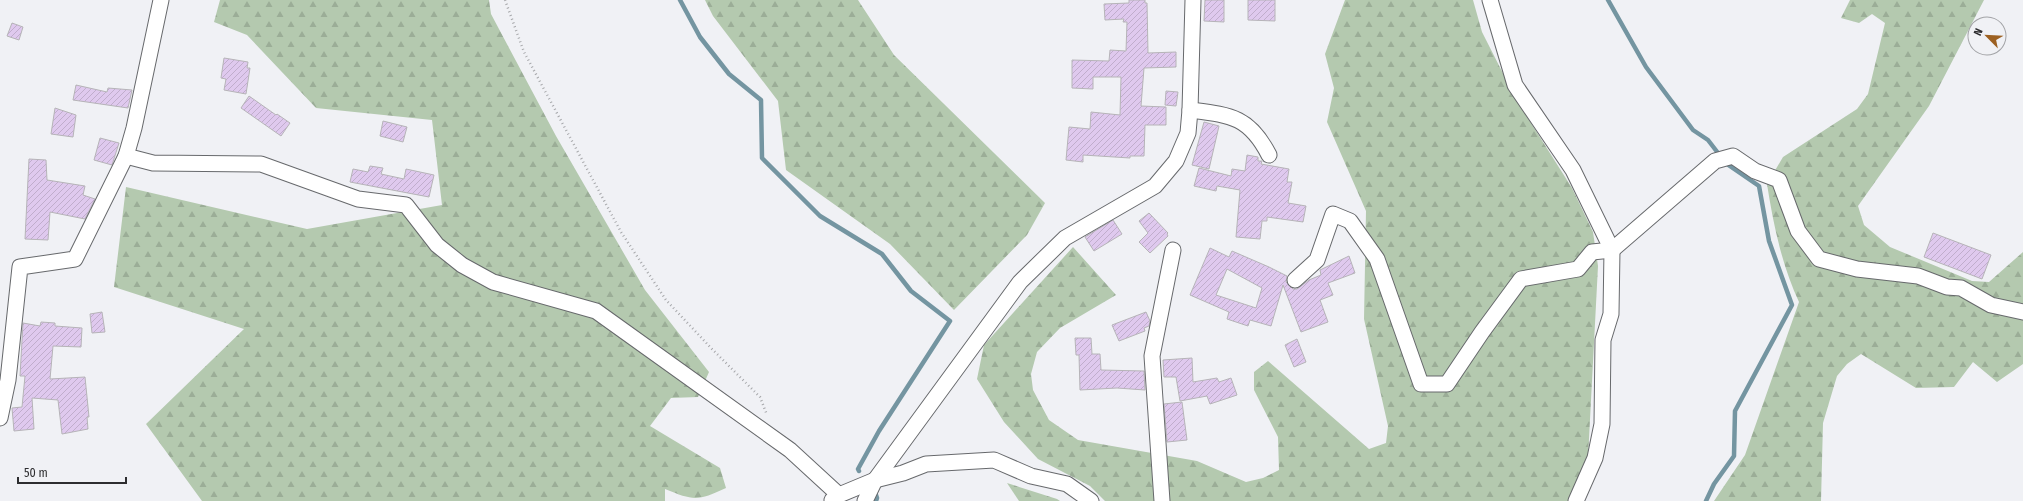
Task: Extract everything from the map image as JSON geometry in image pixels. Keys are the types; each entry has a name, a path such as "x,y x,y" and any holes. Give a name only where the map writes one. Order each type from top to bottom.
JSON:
{"street":[{"path":"0,418 8,380 20,267 75,259 126,156 134,128 161,0"},
{"path":"865,501 875,480 1020,282 1065,238 1155,186 1176,161 1188,133 1193,0"},
{"path":"1490,0 1515,85 1574,170 1612,250 1611,314 1603,340 1602,424 1595,458 1576,501"},
{"path":"1190,110 1228,115 1248,126 1262,141 1270,155"},
{"path":"126,156 153,163 261,164 358,198 406,205 437,246 462,265 493,282 596,311 790,450 835,498 875,480 903,473 926,464 994,460 1031,476 1067,484 1091,501"},
{"path":"1295,280 1317,260 1333,214 1350,221 1377,259 1422,384 1447,384 1482,332 1521,279 1578,269 1592,252 1612,250 1715,161 1733,156 1755,171 1779,180 1798,231 1819,259 1857,269 1918,276 1947,287 1961,288 1991,305 2023,312"},
{"path":"1162,501 1152,356 1173,250"}],"path":[{"path":"505,0 524,52 620,232 666,300 760,397 775,439"}],"green space":[{"path":"220,0 489,0 491,14 556,136 645,290 709,372 698,397 671,398 650,426 720,468 726,488 709,495 696,498 683,496 665,489 665,501 202,501 146,424 244,329 114,287 126,187 307,229 442,205 432,120 316,108 247,35 214,22"},
{"path":"705,0 858,0 894,55 1045,203 1027,235 954,310 890,244 786,170 778,101 713,16"},
{"path":"1345,0 1473,0 1482,32 1517,101 1572,188 1593,232 1598,266 1588,458 1568,501 1105,501 1090,486 1038,459 1004,422 977,379 984,345 1073,247 1116,295 1060,328 1037,352 1031,374 1033,390 1049,420 1078,440 1197,461 1246,482 1263,478 1279,470 1278,437 1254,390 1254,372 1268,361 1369,449 1386,443 1388,426 1364,319 1366,211 1327,122 1334,88 1325,54"},
{"path":"1850,0 1984,0 1976,16 1967,16 1967,33 1929,106 1858,206 1864,225 1890,247 1972,281 1989,282 2023,252 2023,364 1997,382 1973,362 1954,387 1916,388 1861,354 1847,364 1837,376 1823,423 1821,501 1714,501 1745,455 1799,302 1783,259 1772,214 1767,184 1783,157 1857,109 1868,94 1885,23 1872,14 1859,23 1841,18"},
{"path":"1007,483 1057,499 1060,501 1019,501"}],"building":[{"path":"1129,0 1145,0 1145,3 1147,3 1148,53 1176,52 1176,67 1144,68 1141,106 1166,107 1166,125 1145,125 1144,156 1130,156 1130,158 1083,155 1083,162 1066,160 1069,127 1090,129 1091,112 1120,115 1121,77 1093,77 1093,89 1072,88 1072,60 1109,61 1110,50 1126,51 1127,22 1123,22 1124,19 1105,20 1104,4 1129,3"},
{"path":"1205,0 1224,0 1224,22 1204,21"},
{"path":"1248,0 1275,0 1275,21 1248,20"},
{"path":"12,23 23,27 19,40 7,36"},
{"path":"224,58 248,62 247,68 250,68 246,94 224,90 226,79 221,78"},
{"path":"76,85 107,92 108,88 132,90 128,108 73,100"},
{"path":"1166,91 1178,92 1176,106 1165,105"},
{"path":"249,96 290,123 281,136 241,108"},
{"path":"55,108 76,115 73,137 51,134"},
{"path":"383,121 407,127 403,142 380,136"},
{"path":"1204,122 1219,126 1209,169 1192,165"},
{"path":"100,138 119,143 112,165 94,160"},
{"path":"1247,155 1258,157 1258,161 1262,161 1261,164 1289,169 1287,182 1292,182 1288,203 1306,206 1303,222 1267,217 1267,221 1262,221 1260,239 1236,237 1240,190 1217,186 1216,191 1194,186 1199,168 1231,176 1232,169 1245,171"},
{"path":"29,159 46,160 47,180 85,186 83,195 95,199 85,219 50,212 48,240 25,239"},
{"path":"370,166 383,168 381,174 404,179 406,169 434,175 429,197 350,182 353,169 368,172"},
{"path":"1149,213 1168,233 1168,236 1150,253 1139,242 1148,233 1139,221"},
{"path":"1113,220 1122,234 1094,251 1085,237"},
{"path":"1933,233 1991,255 1982,279 1924,257"},
{"path":"1210,248 1229,257 1232,251 1269,267 1287,276 1286,282 1293,289 1297,289 1309,280 1321,275 1320,270 1349,256 1355,273 1328,283 1333,295 1320,300 1328,322 1301,332 1283,285 1271,326 1250,320 1248,326 1227,319 1229,312 1190,295","holes":["1227,269 1262,288 1256,308 1216,295"]},
{"path":"102,312 105,332 92,333 90,314"},
{"path":"1146,312 1150,321 1149,326 1144,328 1145,331 1119,341 1112,325"},
{"path":"41,322 55,323 55,326 82,328 81,347 53,346 50,379 85,377 89,417 87,417 88,429 62,434 58,400 32,398 34,429 14,431 12,408 22,407 25,376 20,376 23,323 40,326"},
{"path":"1075,338 1091,338 1092,354 1100,354 1101,370 1144,371 1145,390 1117,388 1080,390 1079,355 1076,355"},
{"path":"1297,339 1306,362 1294,367 1285,345"},
{"path":"1192,358 1193,382 1217,378 1219,382 1231,378 1237,395 1210,404 1207,396 1180,401 1176,377 1164,377 1163,360"},
{"path":"1182,402 1187,440 1167,442 1164,404"}],"waterway":[{"path":"680,0 700,37 729,74 761,100 762,158 820,216 882,254 911,291 950,321 879,431 858,469 859,471"},
{"path":"1608,0 1646,67 1693,130 1708,140 1718,153"},
{"path":"1706,501 1714,484 1734,456 1735,411 1792,305 1769,241 1759,186 1724,162"},
{"path":"876,495 876,501"}]}
